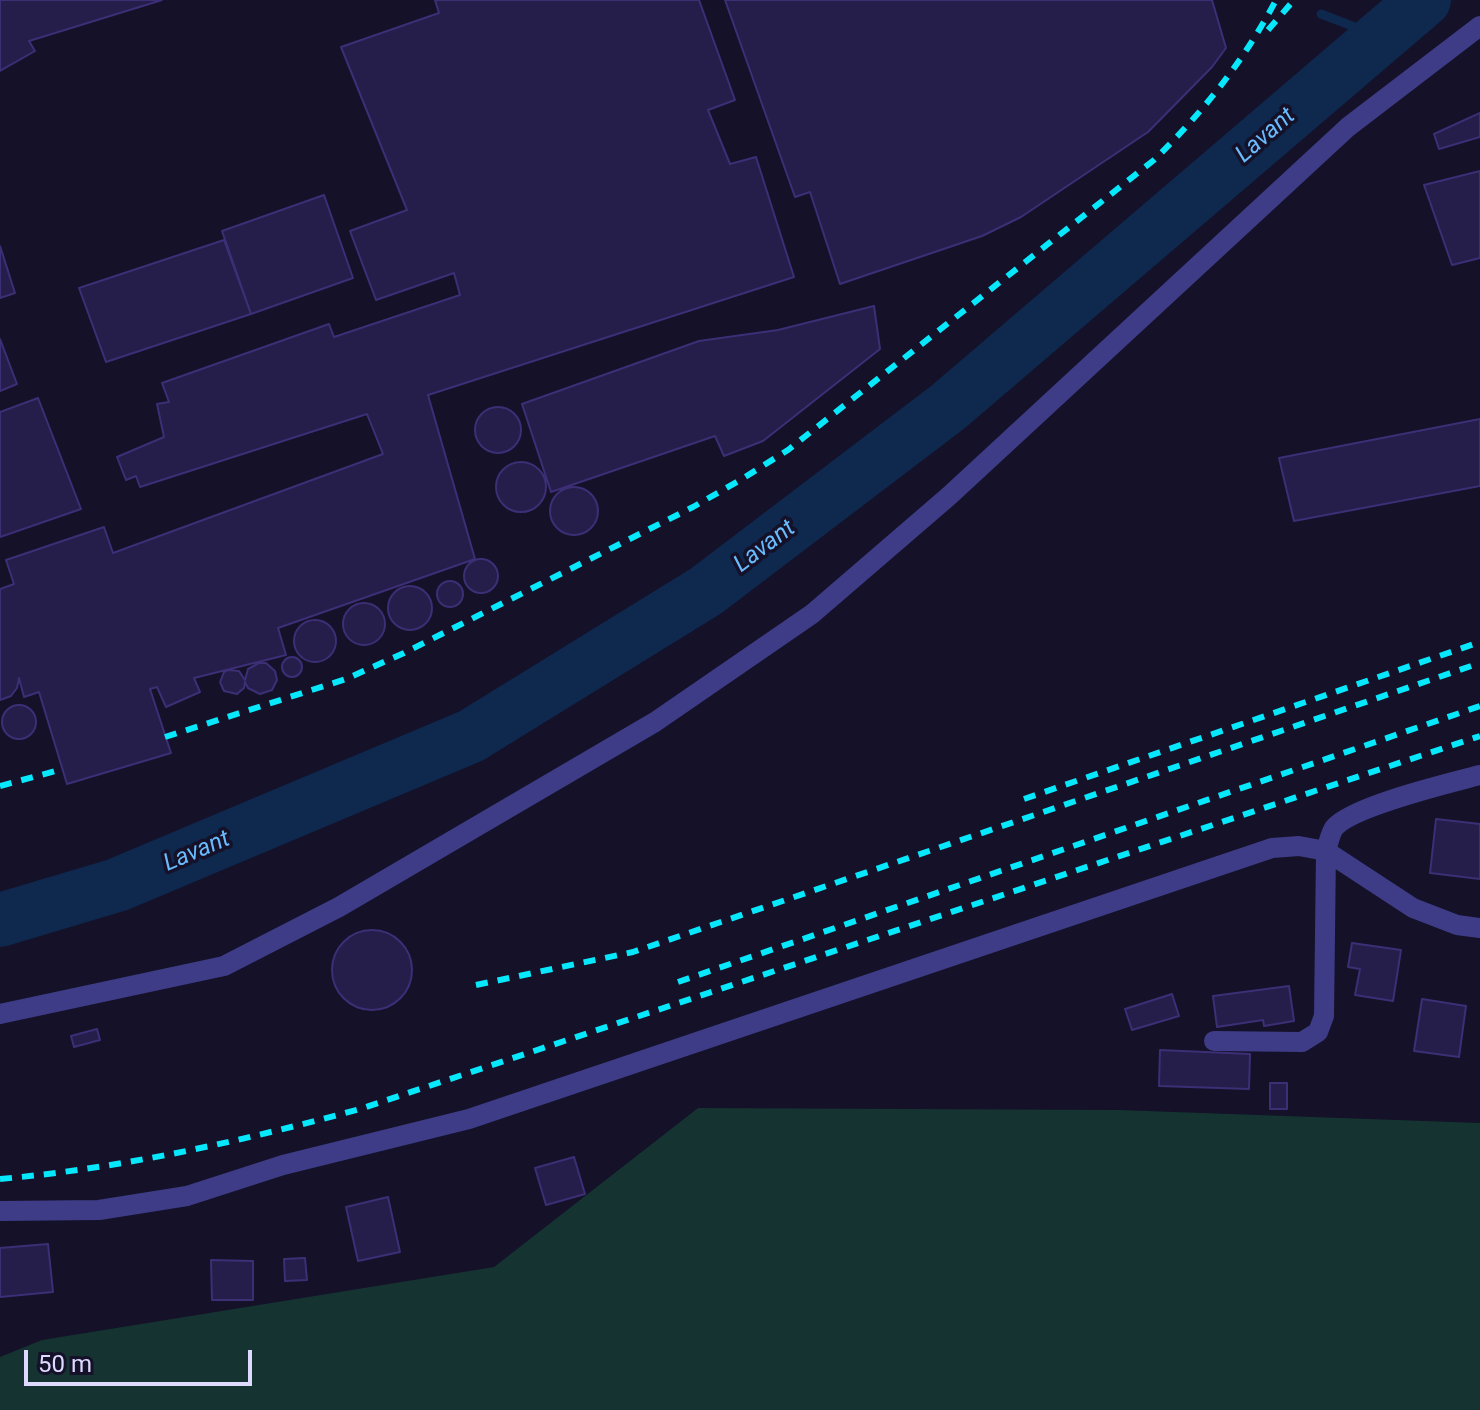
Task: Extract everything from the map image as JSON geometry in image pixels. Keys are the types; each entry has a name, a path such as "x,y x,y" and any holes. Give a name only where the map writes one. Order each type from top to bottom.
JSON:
{"street":[{"path":"0,1014 224,966 352,900 655,722 812,614 949,496 1348,127 1480,26"},
{"path":"1214,1041 1302,1042 1318,1032 1324,1016 1326,851 1334,828 1352,815 1480,775"},
{"path":"0,1211 99,1210 187,1196 283,1165 469,1119 1272,848 1299,846 1326,851 1413,908 1457,925 1480,928"}],"green space":[{"path":"698,1108 1119,1110 1480,1123 1480,1410 0,1410 0,1357 42,1340 494,1267"}],"building":[{"path":"0,0 162,0 29,41 35,51 0,71"},
{"path":"435,0 699,0 735,100 708,110 730,164 756,157 794,277 428,395 475,559 278,628 286,655 194,678 200,692 166,707 157,687 150,689 171,753 67,784 39,692 24,697 19,678 11,696 0,700 0,589 14,584 6,560 104,527 113,553 383,454 367,414 140,487 136,476 126,480 117,457 164,437 157,404 169,402 162,383 329,324 334,337 460,295 454,273 376,300 350,231 407,210 341,47 439,13"},
{"path":"725,0 1212,0 1226,48 1212,67 1148,132 1021,217 982,236 840,284 810,192 795,197"},
{"path":"1480,113 1480,137 1439,149 1434,134"},
{"path":"1480,171 1480,258 1452,265 1424,185"},
{"path":"324,195 353,278 251,314 222,231"},
{"path":"224,240 251,314 106,362 79,288"},
{"path":"0,246 15,293 0,298"},
{"path":"874,306 880,349 763,441 724,456 715,436 551,492 522,404 699,341 778,330"},
{"path":"0,339 17,384 0,391"},
{"path":"38,398 81,509 0,537 0,412"},
{"path":"498,407 514,414 521,430 514,446 498,453 482,446 475,430 482,414"},
{"path":"1480,419 1480,486 1294,521 1279,458"},
{"path":"521,462 539,469 546,487 539,505 521,512 503,505 496,487 503,469"},
{"path":"574,487 591,494 598,511 591,528 574,535 557,528 550,511 557,494"},
{"path":"481,559 493,564 498,576 493,588 481,593 469,588 464,576 469,564"},
{"path":"450,581 459,585 463,594 459,603 450,607 441,603 437,594 441,585"},
{"path":"410,586 426,592 432,608 426,624 410,630 394,624 388,608 394,592"},
{"path":"364,603 379,609 385,624 379,639 364,645 349,639 343,624 349,609"},
{"path":"315,620 330,626 336,641 330,656 315,662 300,656 294,641 300,626"},
{"path":"288,657 296,657 302,667 296,677 288,677 282,671 282,663"},
{"path":"266,663 275,671 277,680 272,690 260,694 248,688 245,682 244,688 237,694 224,691 220,682 224,672 239,671 245,680 248,669"},
{"path":"19,705 31,710 36,722 31,734 19,739 7,734 2,722 7,710"},
{"path":"1436,819 1480,824 1480,879 1430,873"},
{"path":"372,930 387,933 400,942 409,955 412,970 409,985 400,998 387,1007 372,1010 357,1007 344,998 335,985 332,970 335,955 344,942 357,933"},
{"path":"1352,943 1401,950 1393,1001 1355,995 1360,969 1348,967"},
{"path":"1289,986 1294,1021 1264,1026 1263,1020 1217,1027 1213,996"},
{"path":"1172,994 1179,1016 1132,1030 1125,1009"},
{"path":"1422,999 1466,1006 1459,1057 1414,1051"},
{"path":"97,1029 100,1040 74,1047 71,1036"},
{"path":"1160,1050 1250,1054 1249,1089 1159,1086"},
{"path":"1270,1083 1287,1083 1287,1109 1270,1109"},
{"path":"574,1157 585,1194 546,1205 535,1168"},
{"path":"388,1197 400,1252 358,1261 346,1207"},
{"path":"48,1244 53,1292 0,1297 0,1248"},
{"path":"305,1258 307,1280 285,1281 284,1259"},
{"path":"211,1260 253,1261 253,1300 212,1300"}],"waterway":[{"name":"Lavant","path":"0,920 117,885 471,736 706,591 948,407 1424,0"},
{"path":"1321,14 1381,37"}],"railway":[{"path":"165,737 346,679 404,653 693,507 788,450 1154,160 1221,85 1276,0"},
{"path":"1268,30 1294,0"},
{"path":"1024,799 1480,642"},
{"path":"476,985 633,952 1480,663"},
{"path":"678,982 1480,706"},
{"path":"0,1179 92,1168 182,1152 360,1109 1480,736"},
{"path":"0,786 63,769"}]}
